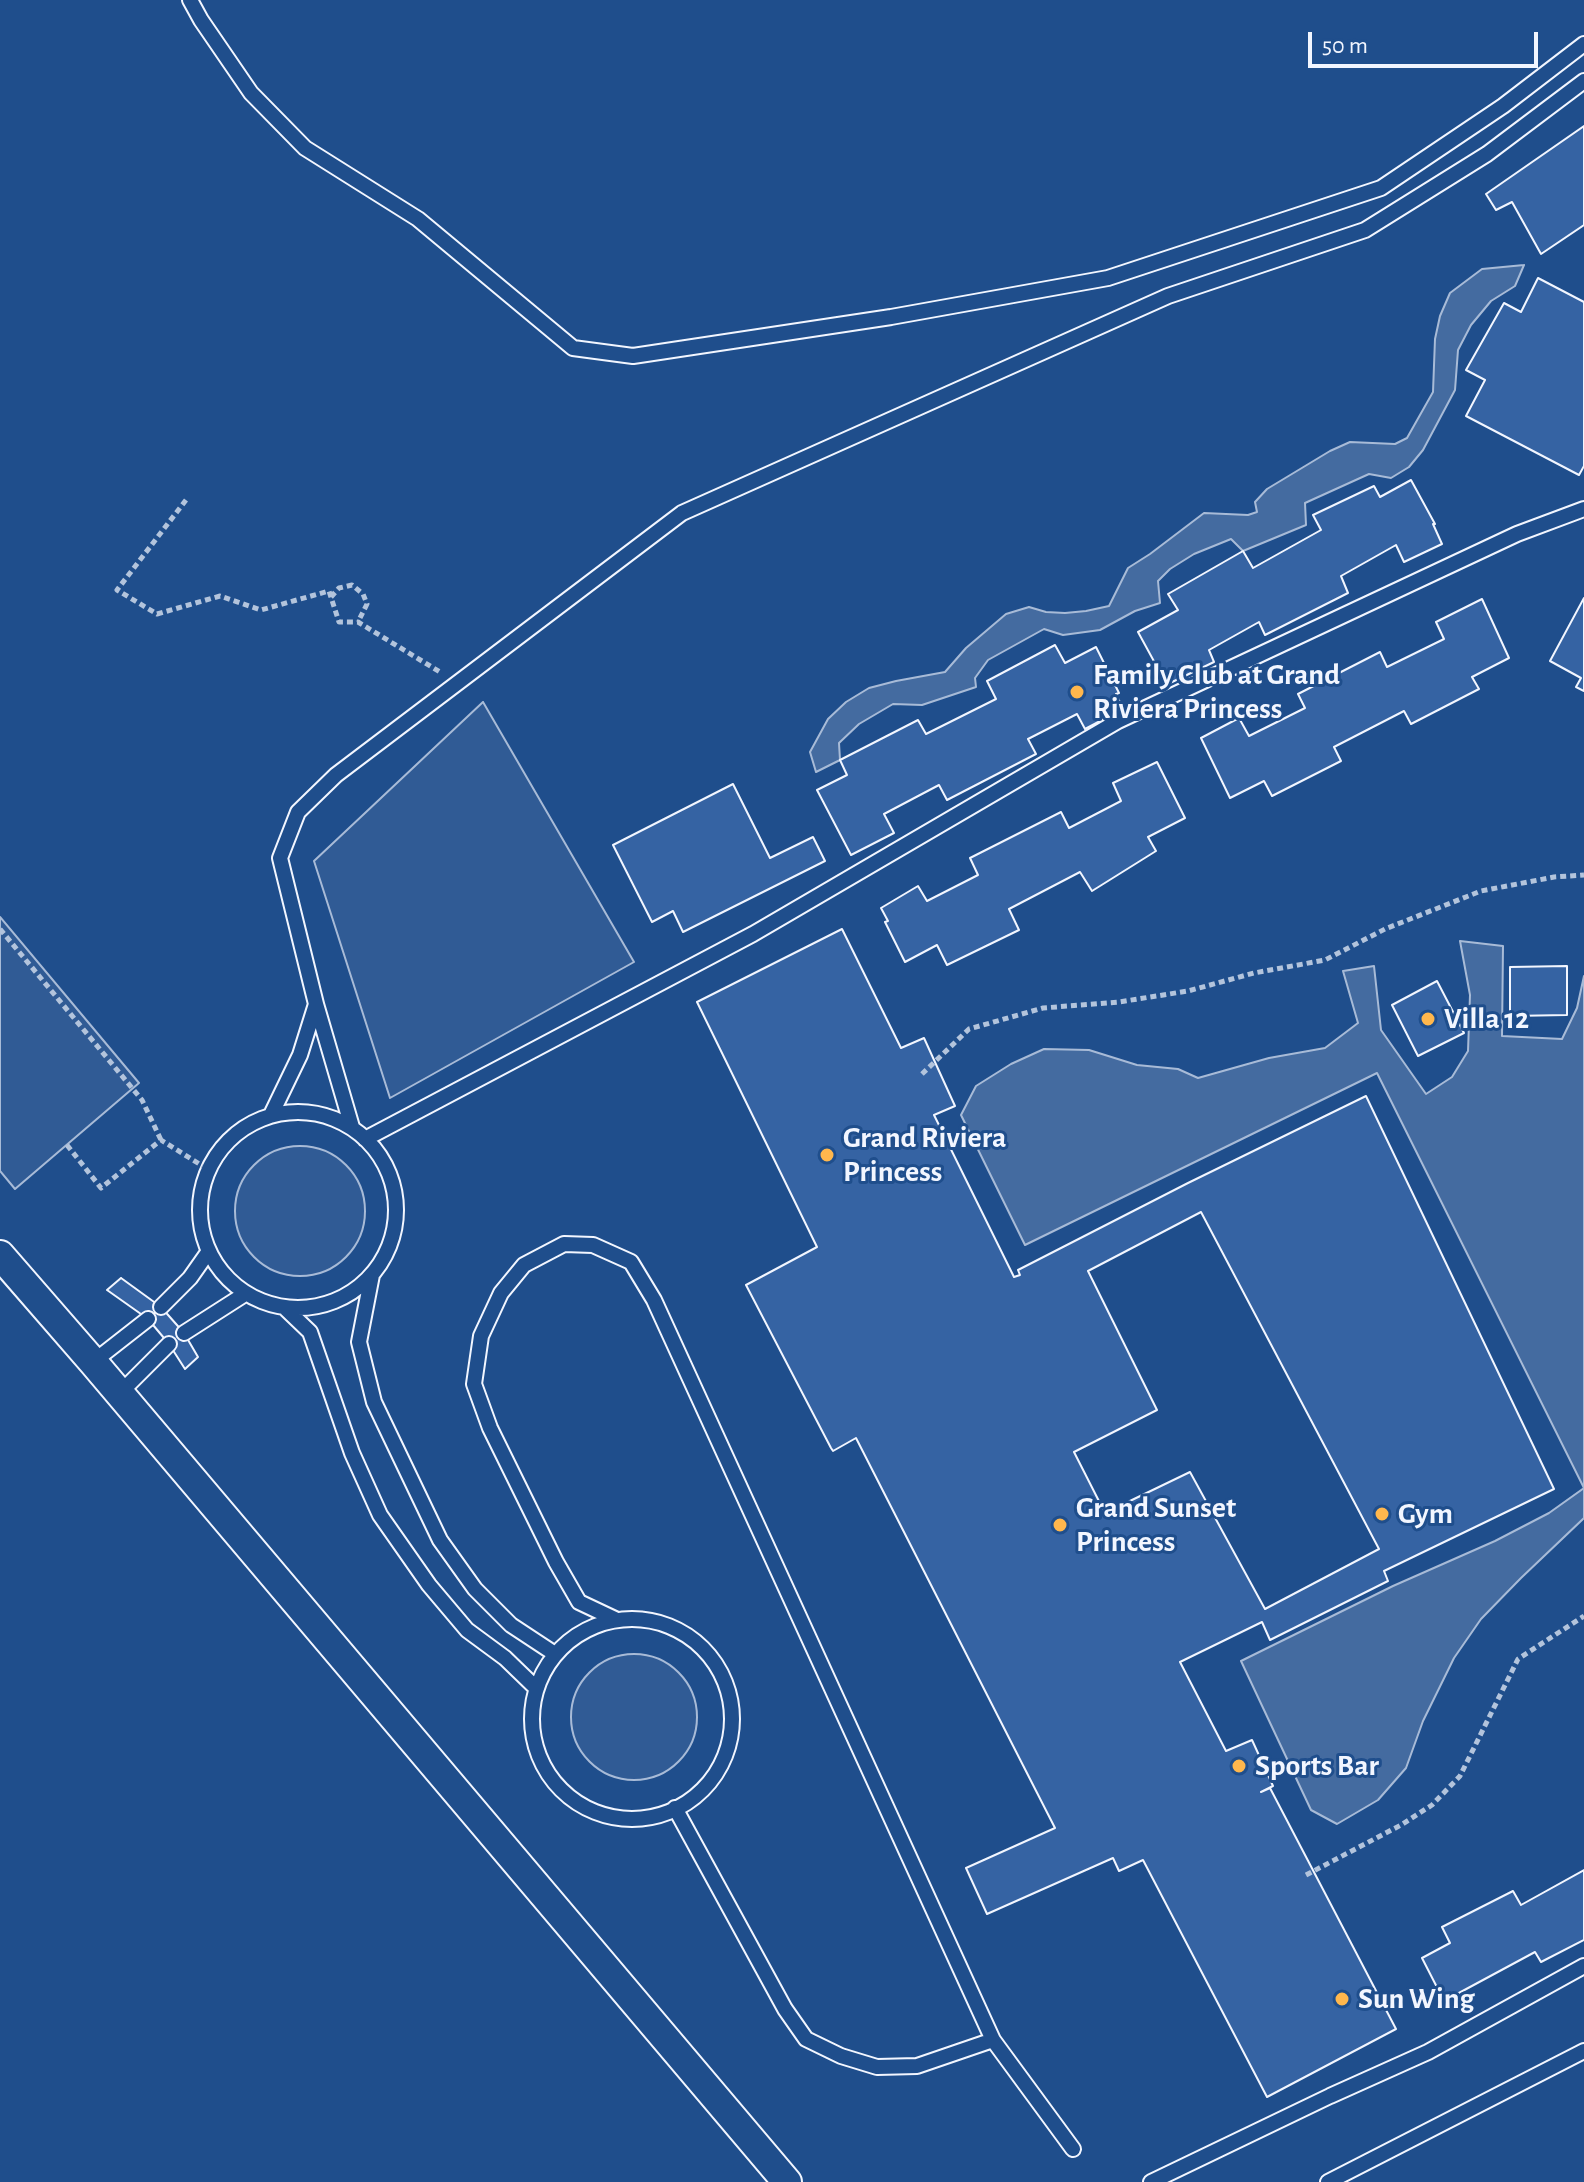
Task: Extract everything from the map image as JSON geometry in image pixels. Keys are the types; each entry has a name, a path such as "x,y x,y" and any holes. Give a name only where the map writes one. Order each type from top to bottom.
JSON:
{"street":[{"path":"0,1255 787,2182"}],"lane":[{"path":"190,0 251,93 305,148 418,219 573,348 633,356 891,317 1108,278 1381,188 1503,106 1584,44"},
{"path":"352,1127 316,1004 280,858 298,812 336,775 682,513 1168,296 1365,230 1487,154 1584,81"},
{"path":"365,1139 753,934 1118,721 1517,534 1584,509"},
{"path":"271,1115 300,1055 316,1004"},
{"path":"315,1113 352,1127 365,1139 378,1153 394,1190 395,1226 383,1259 372,1275 345,1297 318,1307 286,1309 245,1294 214,1264 200,1224 202,1187 215,1155 230,1138 271,1115 315,1113"},
{"path":"615,1619 582,1631 555,1654 536,1688 531,1723 538,1757 557,1787 596,1813 631,1820 665,1814 695,1797 715,1775 729,1744 732,1708 729,1691 713,1659 688,1635 656,1621 615,1619 579,1602 490,1428 474,1384 481,1336 501,1293 524,1265 564,1244 593,1245 631,1262 654,1300 993,2040 1073,2149"},
{"path":"161,1307 190,1278 209,1251"},
{"path":"372,1275 359,1342 374,1402 440,1540 475,1589 511,1625 555,1654"},
{"path":"184,1333 245,1294"},
{"path":"286,1309 310,1332 352,1453 380,1515 429,1585 467,1630 505,1658 536,1688"},
{"path":"93,1362 148,1319"},
{"path":"120,1393 169,1344"},
{"path":"675,1808 785,2009 806,2039 841,2056 877,2067 917,2066 993,2040"},
{"path":"1151,2182 1428,2052 1584,1966"},
{"path":"1328,2182 1584,2051"}],"path":[{"path":"186,500 117,590 157,614 220,596 261,610 329,591 339,622 358,622 458,683"},
{"path":"331,597 339,588 352,585 363,594 367,604 358,622"},
{"path":"922,1074 969,1029 1043,1008 1119,1002 1188,991 1254,973 1325,960 1385,929 1481,891 1554,877 1584,875"},
{"path":"0,929 142,1100 161,1140 209,1170"},
{"path":"67,1145 101,1188 161,1140"},
{"path":"1306,1875 1401,1825 1432,1805 1460,1776 1518,1659 1584,1616"}],"shaded area":[{"path":"1524,265 1515,286 1491,301 1471,325 1458,350 1455,390 1423,450 1409,467 1391,478 1369,474 1305,503 1306,525 1243,551 1231,539 1194,554 1170,569 1158,581 1160,603 1135,611 1100,630 1063,635 1044,629 988,660 975,678 976,687 922,705 893,704 859,724 839,743 840,760 816,772 810,752 828,719 846,702 869,688 945,672 966,648 1006,614 1029,607 1065,613 1109,606 1128,568 1204,513 1248,515 1257,512 1255,502 1267,489 1330,451 1350,442 1395,444 1407,438 1433,392 1435,339 1450,293 1482,269"},
{"path":"483,702 634,962 390,1098 314,861"},
{"path":"0,917 139,1083 15,1189 0,1171"},
{"path":"1460,941 1503,946 1502,1036 1562,1039 1577,1008 1584,976 1584,1488 1377,1073 1025,1245 961,1115 976,1086 1011,1064 1044,1049 1089,1050 1137,1065 1178,1069 1198,1078 1269,1058 1325,1048 1358,1023 1343,971 1374,966 1381,1030 1426,1094 1452,1077 1468,1051 1470,995"},
{"path":"300,1146 325,1151 346,1165 360,1186 365,1211 360,1236 346,1257 325,1271 300,1276 275,1271 254,1257 240,1236 235,1211 240,1186 254,1165 275,1151"},
{"path":"1584,1488 1584,1518 1481,1619 1454,1658 1423,1721 1406,1768 1378,1800 1337,1824 1311,1810 1241,1661 1393,1586 1495,1541 1549,1513"},
{"path":"634,1654 658,1659 678,1673 692,1693 697,1717 692,1741 678,1761 658,1775 634,1780 610,1775 590,1761 576,1741 571,1717 576,1693 590,1673 610,1659"}],"building":[{"path":"1584,126 1584,225 1541,254 1512,202 1496,210 1486,194"},
{"path":"1538,278 1584,302 1584,466 1579,475 1466,416 1485,380 1466,370 1504,303 1521,312"},
{"path":"1411,480 1435,524 1442,544 1404,562 1396,545 1341,576 1348,593 1265,635 1259,622 1209,650 1214,662 1170,683 1166,674 1162,676 1138,632 1178,610 1168,594 1243,551 1253,568 1321,530 1313,515 1374,486 1380,497"},
{"path":"1584,598 1584,691 1576,687 1581,678 1550,661"},
{"path":"1482,599 1509,658 1472,677 1479,689 1411,724 1404,711 1334,747 1341,761 1272,796 1264,781 1230,798 1201,738 1239,718 1249,736 1305,708 1298,694 1380,652 1387,667 1444,639 1436,622"},
{"path":"1055,645 1065,663 1096,647 1119,693 1116,694 1123,709 1085,729 1077,714 1028,739 1036,754 947,800 939,785 884,814 894,833 851,855 817,790 847,775 840,760 918,720 926,734 996,699 987,681"},
{"path":"1157,762 1185,818 1148,837 1156,851 1092,891 1080,872 1009,909 1019,930 947,965 937,945 905,962 881,908 918,886 927,901 978,875 970,858 1061,812 1069,828 1121,801 1113,783"},
{"path":"733,784 770,858 813,837 825,861 683,932 673,911 652,922 613,845"},
{"name":"Grand Sunset Princess","path":"842,929 901,1048 924,1038 955,1106 934,1115 1014,1277 1020,1275 1018,1270 1366,1096 1554,1489 1384,1571 1388,1581 1270,1640 1262,1622 1180,1662 1226,1751 1252,1740 1273,1786 1261,1792 1270,1788 1396,2029 1267,2097 1143,1860 1119,1871 1113,1858 987,1914 966,1868 1055,1828 856,1438 833,1451 746,1285 817,1247 697,1002","holes":["1201,1212 1379,1549 1265,1609 1190,1472 1105,1513 1074,1452 1157,1410 1088,1271"]},
{"path":"1567,966 1567,1015 1510,1016 1510,967"},
{"name":"Villa 12","path":"1437,981 1464,1033 1418,1056 1392,1005"},
{"path":"121,1278 161,1307 184,1333 198,1357 185,1369 148,1319 107,1290"},
{"path":"1584,1870 1584,1940 1541,1962 1535,1952 1444,2001 1422,1958 1450,1943 1442,1927 1513,1891 1521,1905"}],"place":[{"name":"Family Club at Grand Riviera Princess","path":"1077,692"},
{"name":"Villa 12","path":"1428,1019"},
{"name":"Grand Riviera Princess","path":"827,1155"},
{"name":"Gym","path":"1382,1514"},
{"name":"Grand Sunset Princess","path":"1060,1525"},
{"name":"Sports Bar","path":"1239,1766"},
{"name":"Sun Wing","path":"1342,1999"}]}
